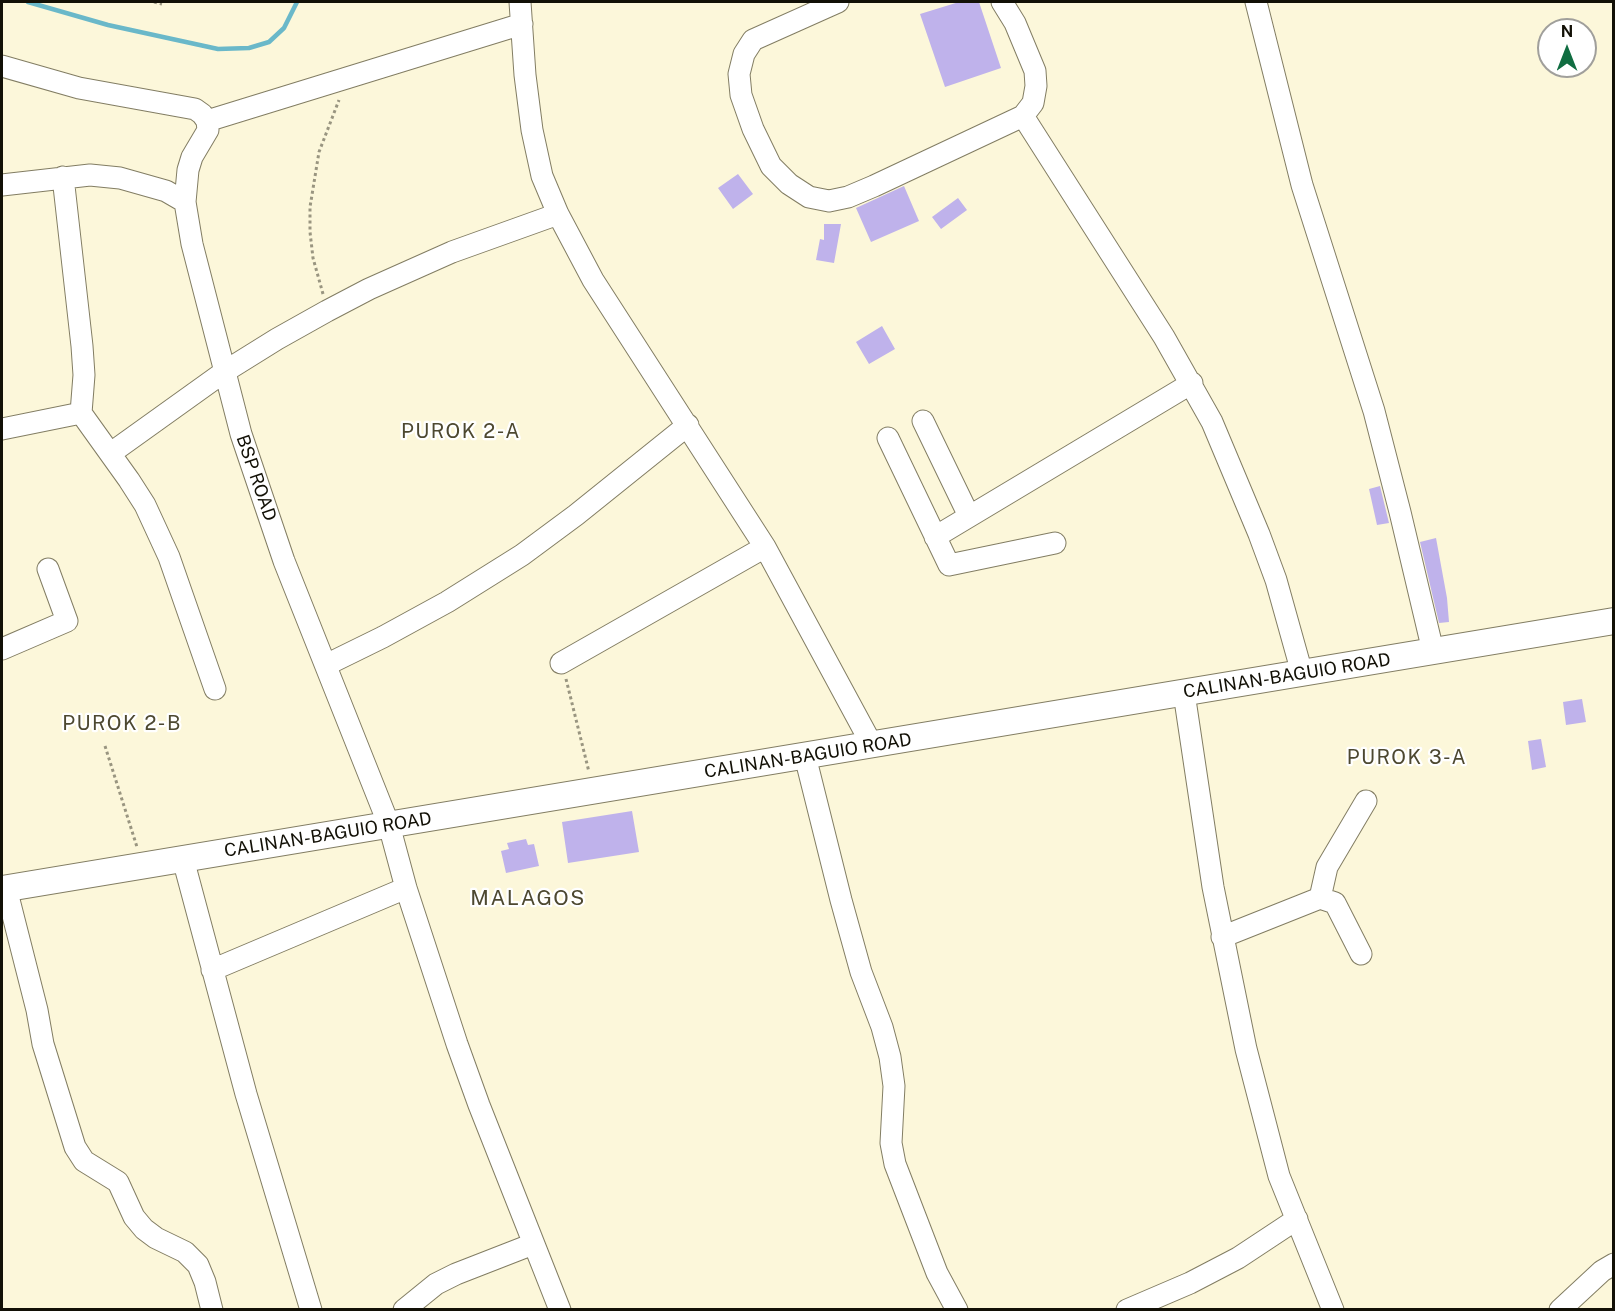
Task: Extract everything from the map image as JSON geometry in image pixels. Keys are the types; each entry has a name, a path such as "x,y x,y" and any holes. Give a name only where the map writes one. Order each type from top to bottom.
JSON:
{"main road":[{"name":"CALINAN-BAGUIO ROAD","path":"4,888 1614,621"}],"street":[{"path":"520,2 532,130 542,176 558,214 593,280 765,547 872,745"},
{"path":"838,2 753,40 744,54 739,75 741,95 753,129 771,166 789,184 809,197 829,201 848,196 1023,116 1033,103 1036,86 1035,70 1015,23 1002,2"},
{"path":"1256,2 1302,185 1374,411 1433,651"},
{"path":"2,66 79,88 195,109 207,121 522,24"},
{"path":"1023,116 1072,190 1192,383 1256,524 1302,673"},
{"name":"BSP ROAD","path":"207,121 208,130 192,157 188,170 185,202 192,244 241,434 284,561 389,825 406,888 457,1044 498,1156 560,1310"},
{"path":"2,185 90,175 120,178 166,191 185,202"},
{"path":"63,177 83,365 81,413 145,505 169,557 215,689"},
{"path":"111,453 224,372 327,311 369,289 452,252 558,214"},
{"path":"935,537 1192,383"},
{"path":"2,429 81,413"},
{"path":"923,421 969,516"},
{"path":"326,665 383,638 447,602 522,555 576,515 688,425"},
{"path":"888,438 949,565 1055,543"},
{"path":"561,663 765,547"},
{"path":"2,649 67,621 48,569"},
{"path":"1184,693 1222,937 1264,1121 1279,1176 1333,1310"},
{"path":"805,756 861,972 882,1027 890,1057 894,1086 891,1143 895,1164 937,1273 957,1310"},
{"path":"1320,898 1327,867 1366,801"},
{"path":"183,859 273,1187 311,1310"},
{"path":"4,888 37,1010 43,1044 75,1147 84,1161 118,1182 134,1217 144,1229 156,1238 185,1252 198,1265 212,1310"},
{"path":"212,970 406,888"},
{"path":"1222,937 1320,898 1335,903 1361,954"},
{"path":"1127,1310 1190,1283 1238,1258 1297,1219"},
{"path":"404,1310 436,1284 534,1244"},
{"path":"1560,1310 1602,1270 1614,1264"}],"path":[{"path":"154,2 162,4"},
{"path":"327,311 313,258 310,207 320,152 328,126 338,100 353,76"},
{"path":"561,663 579,727 592,791"},
{"path":"105,746 143,866"}],"building":[{"path":"959,2 979,2 1001,68 945,87 920,14"},
{"path":"738,174 753,194 733,209 718,188"},
{"path":"904,186 919,221 871,242 856,208"},
{"path":"958,198 967,210 941,229 932,217"},
{"path":"824,224 841,224 834,263 816,260 820,239 824,240"},
{"path":"882,326 895,349 869,364 856,342"},
{"path":"1380,486 1389,523 1377,525 1369,489"},
{"path":"1436,538 1449,622 1439,623 1420,542"},
{"path":"1582,699 1586,722 1566,725 1563,702"},
{"path":"1541,739 1546,767 1532,770 1528,741"},
{"path":"632,811 639,852 568,863 562,822"},
{"path":"526,839 528,845 534,844 539,866 506,873 501,851 509,849 507,843"}],"waterway":[{"path":"28,2 108,25 218,49 249,48 269,42 284,28 297,2"}],"district":[{"name":"PUROK 2-A","path":"461,432"},
{"name":"PUROK 2-B","path":"122,724"},
{"name":"PUROK 3-A","path":"1407,758"},
{"name":"MALAGOS","path":"528,899"}]}
